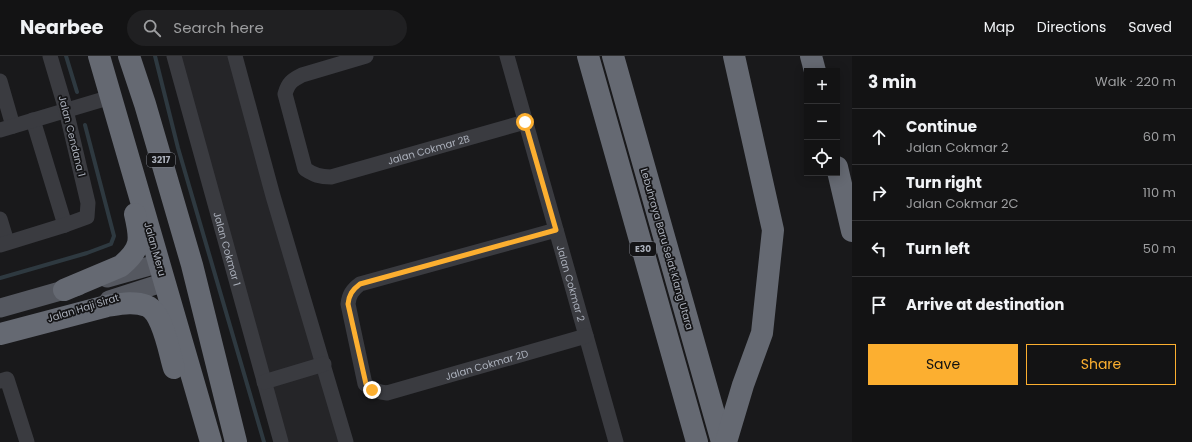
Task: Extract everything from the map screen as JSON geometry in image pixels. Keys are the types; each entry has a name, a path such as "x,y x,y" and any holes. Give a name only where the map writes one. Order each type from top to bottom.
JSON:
{"highway":[{"name":"Jalan Meru","path":"99,56 113,106 166,271 211,442"},
{"path":"117,56 174,249 174,259 166,271 180,279 202,361 230,442"},
{"name":"3217","path":"129,56 147,111 192,265 236,442"},
{"name":"E30","path":"588,56 698,442"},
{"name":"Lebuhraya Baru Selat Klang Utara","path":"613,56 722,442"},
{"path":"726,442 743,385 762,334 773,230 734,56"},
{"path":"812,56 814,68"},
{"path":"64,290 121,266 136,250 140,236 121,165 113,106"},
{"path":"839,176 852,231"},
{"path":"0,334 123,303 148,306 154,311 159,320 187,407 202,442"}],"main road":[{"path":"0,308 64,290 166,271"},
{"name":"Jalan Haji Sirat","path":"0,334 166,271"}],"street":[{"name":"Jalan Cendana 1","path":"50,56 66,110 88,203 87,217 65,225"},
{"name":"Jalan Cokmar 1","path":"174,56 281,442"},
{"path":"235,56 273,196 346,442"},
{"name":"Jalan Cokmar 2B","path":"366,56 302,75 292,80 287,86 286,94 305,169 313,174 321,177 331,177 525,122"},
{"name":"Jalan Cokmar 2","path":"507,56 616,442"},
{"path":"0,81 6,128 66,110 113,106"},
{"path":"0,219 4,244 65,225 33,120"},
{"name":"Jalan Cokmar 2D","path":"556,230 360,284 352,290 348,298 348,304 366,384 372,390 387,393 586,336"},
{"path":"264,382 324,364"},
{"path":"0,381 7,379 27,442"}],"shaded area":[{"path":"179,56 231,56 343,442 286,442"}],"waterway":[{"path":"66,56 77,92"},
{"path":"155,56 178,148 264,442"},
{"path":"0,278 87,253 111,244 114,236 85,125"}],"route":[{"path":"372,390 366,384 348,304 348,298 352,290 360,284 556,230 525,122"}]}
